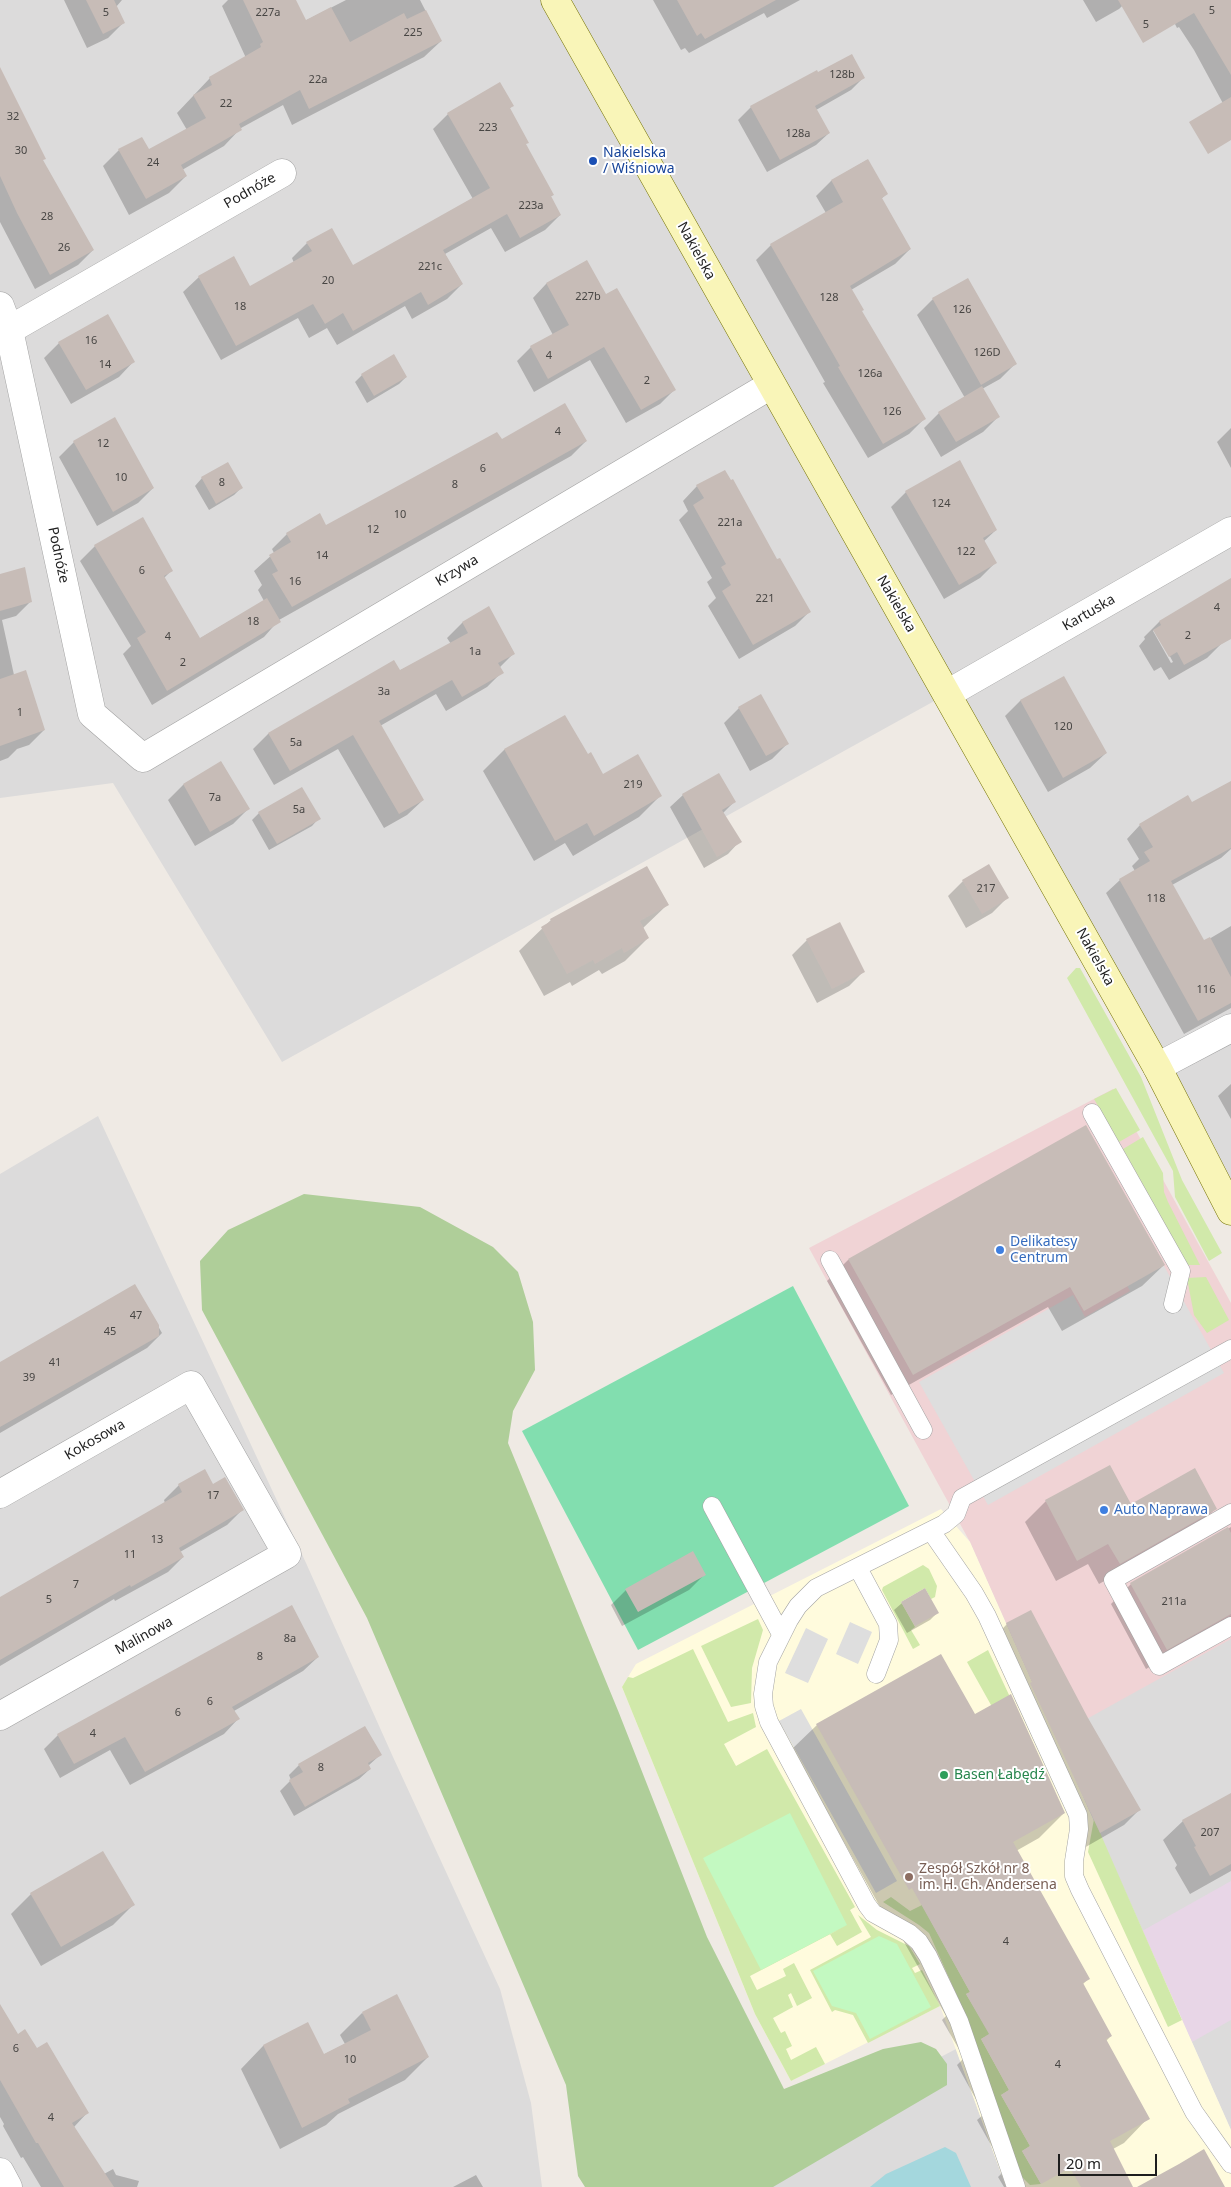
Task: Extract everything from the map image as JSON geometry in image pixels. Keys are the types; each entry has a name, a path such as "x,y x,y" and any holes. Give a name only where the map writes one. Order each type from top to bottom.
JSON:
{"main road":[{"name":"Nakielska","path":"555,0 1157,1067 1231,1211"}],"street":[{"name":"Podnóże","path":"143,758 92,714 4,318 282,173"},
{"name":"Krzywa","path":"143,758 771,385"},
{"name":"Kartuska","path":"947,694 1231,531"},
{"path":"1157,1067 1231,1028"},
{"name":"Kokosowa","path":"0,1494 191,1385 287,1554"},
{"name":"Malinowa","path":"0,1716 287,1554"},
{"path":"0,2172 8,2187"}],"lane":[{"path":"1092,1113 1181,1271 1173,1304"},
{"path":"830,1260 923,1430"},
{"path":"1016,2187 959,2020 928,1956 919,1942 909,1932 873,1913 867,1906 769,1722 764,1706 764,1680 768,1662 794,1612 808,1594 816,1588 931,1532 956,1514 962,1498 1231,1349"},
{"path":"712,1506 781,1634"},
{"path":"1231,1513 1113,1580 1159,1666 1231,1626"},
{"path":"931,1532 987,1616 1078,1815 1079,1829 1074,1876 1080,1890 1194,2112 1231,2164"},
{"path":"858,1568 888,1624 889,1640 876,1674"}],"shaded area":[{"path":"0,0 1231,0 1231,1210 947,694 282,1062 113,783 0,798"},
{"path":"1113,1089 1231,1303 1231,1639 1056,1736 970,1542 809,1248"},
{"path":"98,1116 306,1563 500,1989 531,2103 542,2187 0,2187 0,1174"},
{"path":"1155,1250 1224,1373 988,1505 919,1382 1073,1295 1085,1317 1130,1291 1119,1270"},
{"path":"1231,1399 1231,2130 970,1542"},
{"name":"Zespół Szkół nr 8 im. H. Ch. Andersena","path":"941,1509 970,1542 1231,2130 1231,2187 1006,2187 940,2006 791,2081 755,2014 622,1687 636,1664"},
{"path":"850,1622 872,1632 858,1664 836,1654"},
{"path":"806,1628 828,1639 808,1683 785,1673"},
{"path":"801,1709 897,1881 876,1893 779,1721"},
{"path":"1231,1881 1231,2020 1192,2042 1142,1931"},
{"path":"956,2049 1006,2187 691,2187"}],"green space":[{"path":"1076,968 1080,968 1141,1077 1182,1180 1222,1253 1209,1261 1175,1197 1173,1171 1067,978"},
{"path":"1116,1088 1140,1130 1119,1142 1094,1099"},
{"path":"1143,1137 1163,1173 1164,1192 1168,1202 1200,1265 1188,1265 1123,1149"},
{"path":"304,1194 420,1207 493,1247 518,1272 533,1322 535,1370 513,1411 508,1443 619,1713 707,1937 784,2089 883,2049 921,2042 936,2049 947,2064 947,2085 773,2187 585,2187 578,2176 566,2085 367,1618 202,1310 200,1261 228,1230"},
{"path":"1206,1277 1229,1320 1207,1333 1194,1315 1187,1278"},
{"path":"793,1286 909,1506 638,1650 522,1431"},
{"path":"923,1565 929,1569 937,1586 935,1597 931,1599 925,1588 901,1602 915,1627 911,1630 920,1645 913,1649 882,1590 883,1587"},
{"path":"758,1619 763,1630 752,1668 751,1703 731,1707 701,1646"},
{"path":"693,1649 728,1722 753,1713 756,1727 724,1744 736,1766 767,1749 855,1907 850,1910 862,1932 837,1946 830,1934 750,1976 757,1990 786,1976 783,1969 794,1963 812,1998 797,2006 791,1993 788,1995 793,2007 773,2018 781,2033 785,2031 792,2046 786,2049 791,2060 816,2047 825,2064 791,2081 755,2014 622,1687 628,1677 633,1678"},
{"path":"988,1650 1031,1742 991,1705 967,1662"},
{"path":"790,1813 847,1925 761,1970 703,1858"},
{"path":"1094,1819 1182,2020 1168,2027 1088,1852"},
{"path":"891,1897 910,1911 922,1905 970,1992 966,1994 990,2034 981,2039 1009,2090 1001,2095 1030,2146 1022,2151 1041,2184 1030,2185 1022,2177 963,2009 929,1933 883,1902"},
{"path":"858,1915 877,1930 909,1946 920,1964 912,1968 915,1973 922,1970 940,2006 868,2043 853,2015 835,2010 832,2012 810,1970 871,1937"},
{"path":"879,1936 897,1944 931,2007 870,2039 856,2013 832,2006 813,1971"}],"water":[{"path":"945,2147 956,2153 971,2187 870,2187 886,2174"}],"building":[{"path":"86,0 114,0 125,23 103,34"},
{"path":"243,0 296,0 306,20 331,7 350,42 404,13 407,19 426,10 442,41 309,109 300,90 239,124 242,130 181,165 187,176 146,199 118,149 142,137 149,149 206,118 193,95 212,85 209,77 261,47 260,44 263,42"},
{"path":"677,0 776,0 705,39 701,33 697,36"},
{"path":"1118,0 1231,0 1231,75 1194,13 1143,43"},
{"path":"852,54 865,78 815,106 830,133 780,160 750,106 817,70 818,72"},
{"path":"0,67 46,159 43,160 94,250 50,275 17,213 0,176"},
{"path":"500,82 514,106 510,108 529,143 526,144 554,195 551,196 561,215 520,238 507,214 443,250 463,284 428,305 421,292 353,331 343,313 325,324 313,304 236,346 198,276 234,256 250,286 312,251 306,242 332,228 353,265 490,188 447,113"},
{"path":"1231,97 1231,140 1208,154 1189,122"},
{"path":"868,159 888,194 882,198 911,249 850,286 864,310 862,311 926,419 883,444 770,244 843,202 831,180"},
{"path":"587,260 606,294 617,288 676,390 641,410 604,347 548,379 530,346 569,325 546,283"},
{"path":"968,278 1017,364 981,385 932,298"},
{"path":"108,314 135,362 86,390 58,342"},
{"path":"394,354 407,377 374,396 361,374"},
{"path":"982,386 1000,417 956,442 938,412"},
{"path":"565,403 587,441 292,607 272,574 278,571 269,555 291,542 286,533 320,513 326,525 497,432 502,439"},
{"path":"115,417 154,488 113,512 73,441"},
{"path":"960,460 997,530 983,538 997,563 959,585 905,491"},
{"path":"228,462 243,488 216,504 201,477"},
{"path":"725,470 731,480 733,479 777,559 780,558 811,612 753,645 722,591 731,585 721,567 726,564 693,505 704,498 696,485"},
{"path":"143,517 173,571 164,576 200,638 267,598 281,622 167,691 137,638 146,632 94,545"},
{"path":"25,567 32,602 0,611 0,574"},
{"path":"1231,578 1231,639 1184,665 1177,652 1169,657 1153,630 1161,625 1159,621"},
{"path":"489,606 515,654 498,663 504,673 462,697 452,680 379,721 424,800 399,814 353,735 290,771 268,733 394,660 400,670 468,633 462,622"},
{"path":"26,670 45,730 0,746 0,679"},
{"path":"1064,676 1107,753 1063,778 1020,700"},
{"path":"761,694 789,744 766,756 738,707"},
{"path":"565,715 588,754 591,752 603,774 638,754 662,796 594,836 587,823 555,841 504,749"},
{"path":"221,761 250,809 210,832 183,784"},
{"path":"719,773 736,802 722,810 742,842 717,857 682,794"},
{"path":"1231,781 1231,848 1171,881 1204,940 1210,937 1231,977 1231,1003 1198,1021 1119,879 1150,861 1144,852 1153,847 1139,824 1188,795 1192,802"},
{"path":"302,787 321,819 277,844 258,812"},
{"path":"989,864 1009,898 982,914 962,880"},
{"path":"647,866 669,905 640,921 649,938 624,953 622,948 595,964 593,960 567,974 541,927 551,921 550,919"},
{"path":"840,922 865,972 832,989 806,939"},
{"name":"Delikatesy Centrum","path":"1086,1125 1165,1265 1084,1311 1070,1287 913,1375 848,1259"},
{"path":"135,1284 159,1325 159,1336 0,1427 0,1362"},
{"path":"1110,1465 1131,1504 1195,1468 1217,1509 1120,1564 1108,1544 1077,1561 1045,1500"},
{"path":"205,1469 213,1484 225,1477 244,1510 179,1548 184,1557 131,1587 130,1585 0,1660 0,1597 182,1492 178,1484"},
{"path":"1228,1527 1231,1533 1231,1614 1167,1650 1130,1583"},
{"path":"693,1551 706,1575 638,1612 625,1589"},
{"path":"925,1588 939,1613 915,1626 901,1602"},
{"path":"292,1605 319,1657 232,1707 240,1719 145,1772 125,1737 74,1764 57,1734"},
{"path":"1031,1610 1088,1718 1141,1810 1100,1833 1030,1683 1032,1682 1006,1623"},
{"path":"941,1654 975,1714 1011,1694 1065,1813 1013,1842 1090,1979 1083,1983 1112,2036 1106,2039 1150,2119 1110,2141 1133,2187 1081,2187 1070,2168 1041,2184 1022,2151 1030,2146 1001,2095 1009,2090 981,2039 989,2034 966,1994 970,1992 912,1888 909,1890 816,1724"},
{"path":"365,1726 382,1755 368,1763 371,1769 305,1807 289,1780 303,1772 298,1764"},
{"path":"1231,1793 1231,1864 1210,1876 1182,1820"},
{"path":"103,1851 135,1905 61,1947 30,1893"},
{"path":"397,1994 429,2057 348,2099 350,2103 302,2128 263,2045 308,2022 324,2054 371,2030 362,2012"},
{"path":"0,2004 18,2034 25,2029 37,2048 47,2042 89,2113 72,2123 114,2187 64,2187 38,2143 36,2143 0,2080"},
{"path":"1204,2149 1225,2187 1137,2187 1179,2164"}],"place":[{"name":"Nakielska / Wiśniowa","path":"593,161"},
{"name":"Delikatesy Centrum","path":"1000,1250"},
{"name":"Auto Naprawa","path":"1104,1510"},
{"name":"Basen Łabędź","path":"944,1775"},
{"name":"Zespół Szkół nr 8 im. H. Ch. Andersena","path":"909,1877"}]}
